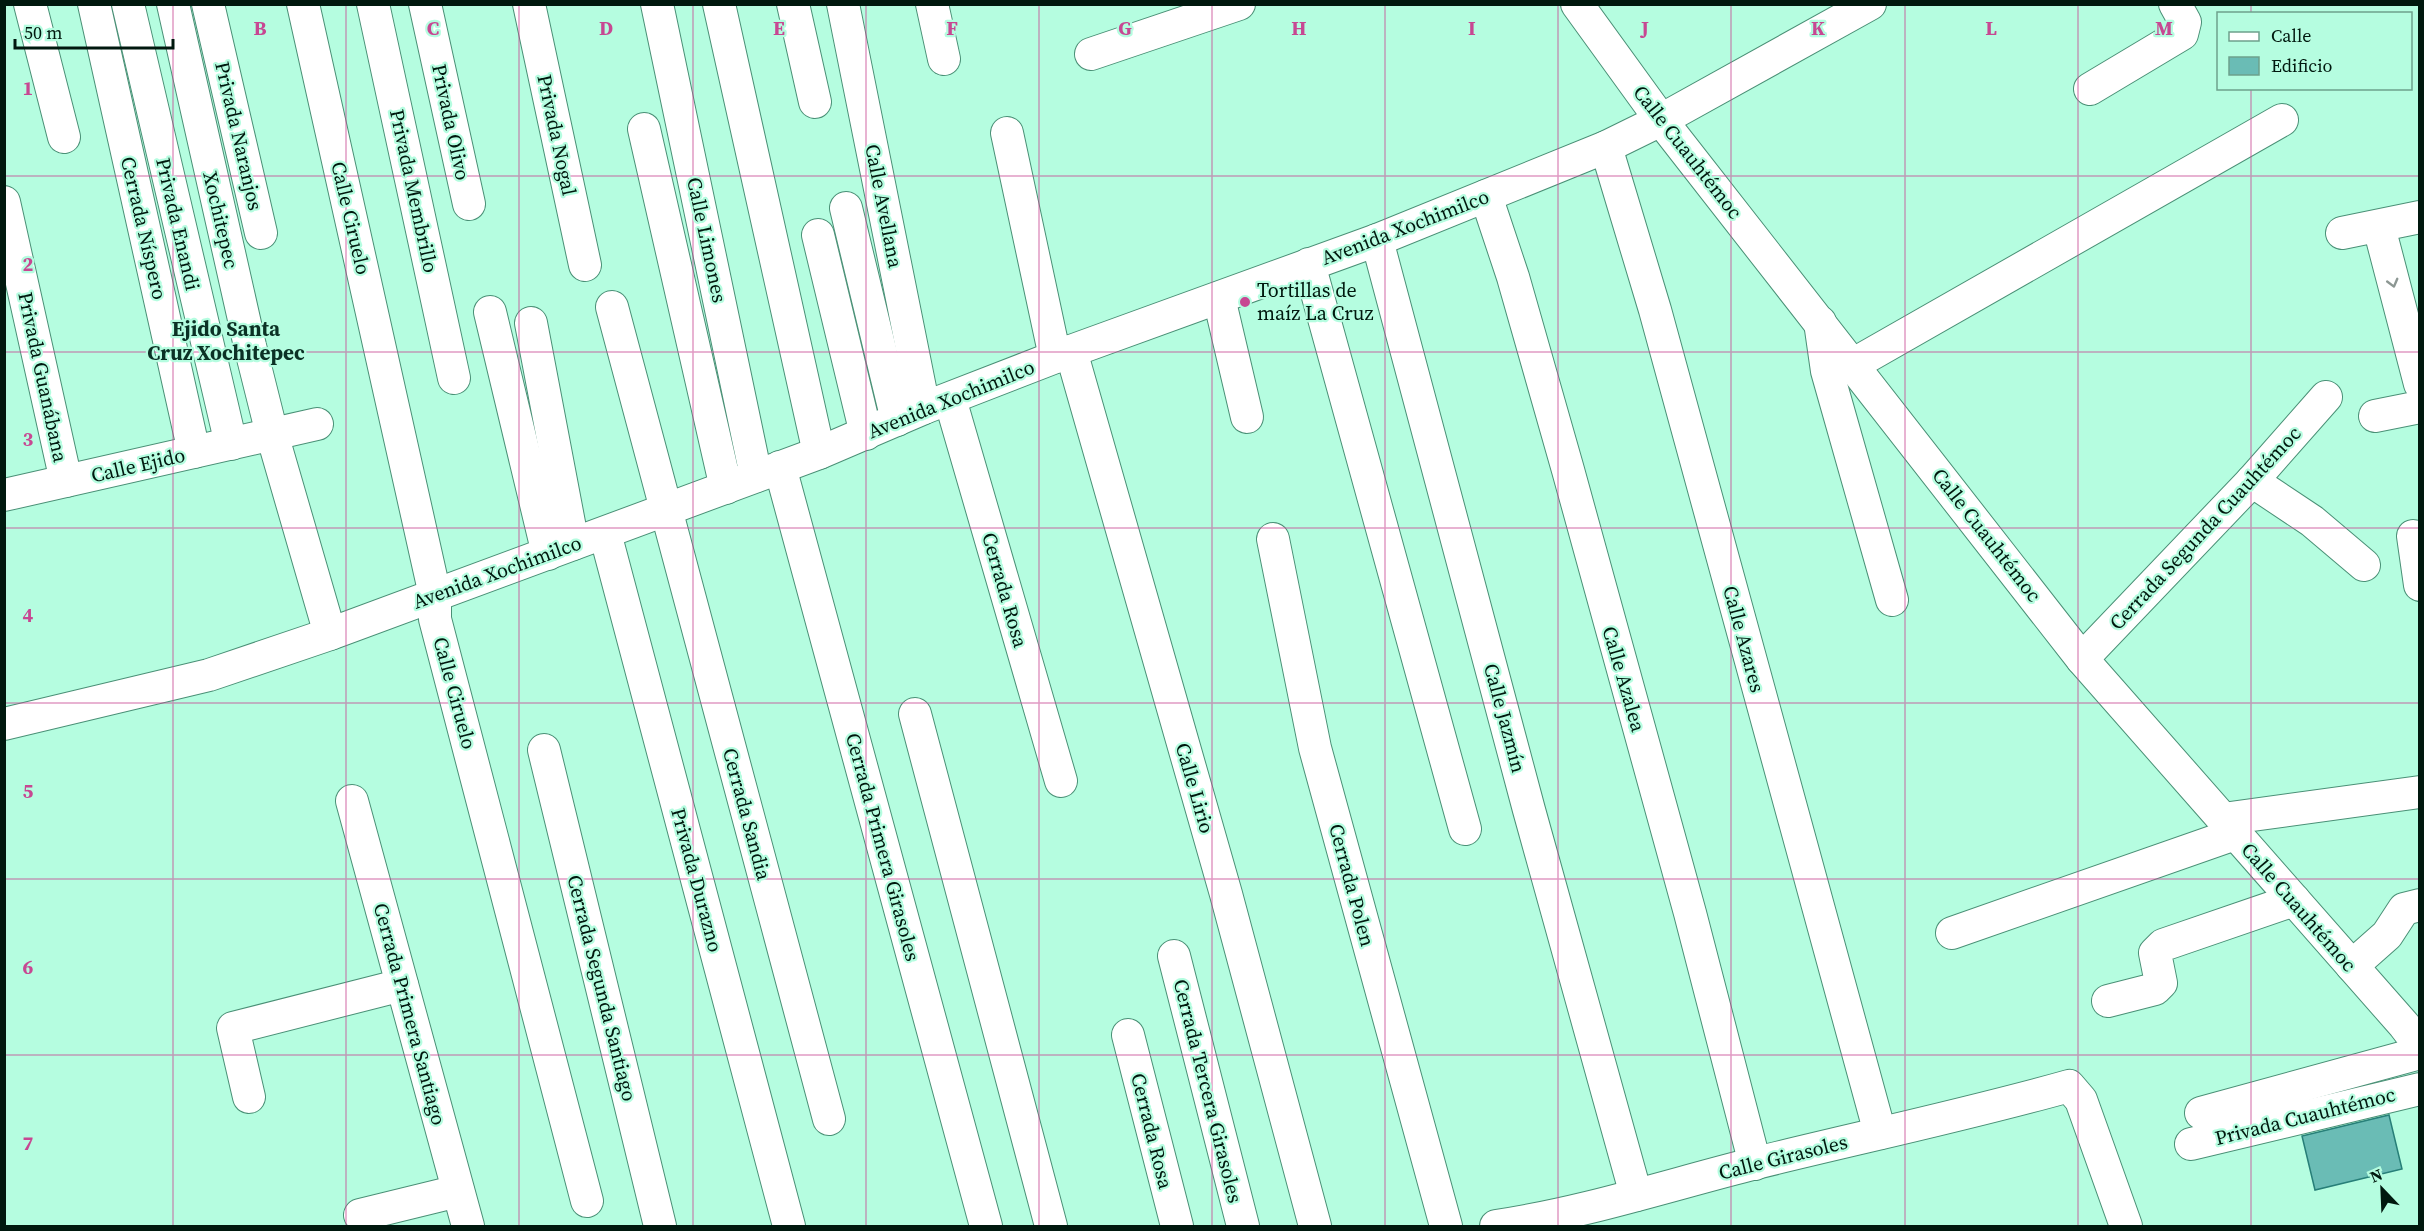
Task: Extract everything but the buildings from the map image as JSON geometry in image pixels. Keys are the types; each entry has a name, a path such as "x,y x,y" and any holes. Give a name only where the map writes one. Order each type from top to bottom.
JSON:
{"street":[{"path":"30,4 64,137"},
{"name":"Cerrada Níspero","path":"94,4 194,452"},
{"name":"Privada Enandi","path":"128,4 231,444"},
{"name":"Xochitepec","path":"173,4 272,434"},
{"name":"Privada Naranjos","path":"208,4 261,233"},
{"name":"Calle Ciruelo","path":"303,4 435,595 438,630 587,1201"},
{"name":"Privada Membrillo","path":"373,4 454,378"},
{"name":"Privada Olivo","path":"425,4 469,204"},
{"name":"Privada Nogal","path":"529,4 585,265"},
{"name":"Calle Limones","path":"657,4 768,472"},
{"path":"719,4 819,453"},
{"path":"793,4 815,102"},
{"name":"Calle Avellana","path":"843,4 924,409"},
{"path":"932,4 944,59"},
{"path":"1091,54 1239,4"},
{"name":"Calle Cuauhtémoc","path":"1577,4 1661,120 1854,364 2082,659 2420,1046"},
{"name":"Avenida Xochimilco","path":"4,724 209,675 330,634 819,453 1063,354 1377,240 1606,147 1661,120 1870,4"},
{"path":"2090,89 2182,34 2185,22 2175,4"},
{"path":"1854,364 2282,120"},
{"path":"644,129 726,488"},
{"name":"Calle Lirio","path":"1007,133 1063,354 1226,894 1315,1227"},
{"name":"Calle Azares","path":"1606,147 1655,310 1880,1133"},
{"name":"Calle Azalea","path":"1486,196 1513,277 1568,470 1690,913 1755,1164"},
{"name":"Privada Guanábana","path":"4,202 66,481"},
{"path":"846,208 924,409"},
{"path":"2342,232 2379,227 2420,217"},
{"path":"2379,227 2420,384"},
{"path":"818,235 866,434"},
{"name":"Calle Jazmín","path":"1377,240 1526,798 1636,1195"},
{"path":"1309,264 1465,829"},
{"path":"1219,298 1247,417"},
{"name":"Cerrada Sandia","path":"612,307 829,1119"},
{"path":"490,312 560,549"},
{"path":"1820,321 1827,371 1892,600"},
{"path":"531,323 560,549"},
{"name":"Cerrada Segunda Cuauhtémoc","path":"2082,659 2252,481 2326,397"},
{"path":"2375,416 2420,407"},
{"name":"Cerrada Rosa","path":"924,409 1061,781"},
{"name":"Calle Ejido","path":"4,495 317,424"},
{"path":"272,434 330,634"},
{"name":"Cerrada Primera Girasoles","path":"768,472 986,1227"},
{"path":"2252,481 2312,521 2364,565"},
{"name":"Privada Durazno","path":"605,533 789,1227"},
{"path":"2413,536 2420,585"},
{"name":"Cerrada Polen","path":"1272,539 1315,748 1446,1227"},
{"path":"915,714 1051,1227"},
{"name":"Cerrada Segunda Santiago","path":"544,750 660,1227"},
{"path":"1953,933 2229,826 2420,792"},
{"name":"Cerrada Primera Santiago","path":"352,801 468,1227"},
{"path":"2108,1001 2155,989 2161,983 2155,953 2163,945 2294,900"},
{"path":"2352,966 2387,935 2404,909 2420,905"},
{"name":"Cerrada Tercera Girasoles","path":"1174,956 1243,1227"},
{"path":"249,1096 233,1028 402,985"},
{"name":"Cerrada Rosa","path":"1128,1035 1177,1227"},
{"path":"2200,1113 2420,1053"},
{"name":"Calle Girasoles","path":"1496,1227 1558,1222 1636,1195 1880,1133 1971,1113 2069,1086 2081,1100 2126,1227"},
{"name":"Privada Cuauhtémoc","path":"2191,1144 2420,1089"},
{"path":"360,1215 458,1191"}],"place":[{"name":"Tortillas de maíz La Cruz","path":"1245,302"}],"district":[{"name":"Ejido Santa Cruz Xochitepec","path":"226,341"}]}
